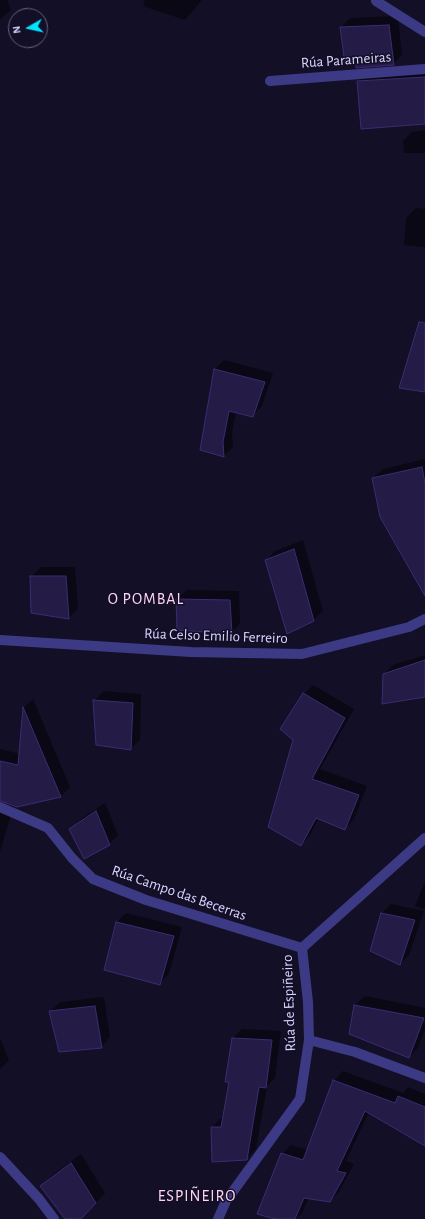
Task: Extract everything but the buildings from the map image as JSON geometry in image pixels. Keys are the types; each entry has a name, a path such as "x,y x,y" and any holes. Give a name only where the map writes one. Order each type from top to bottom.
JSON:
{"street":[{"path":"376,1 425,32"},
{"name":"Rúa Parameiras","path":"270,81 425,69"},
{"name":"Rúa Celso Emilio Ferreiro","path":"0,640 191,652 302,654 409,627 425,619"},
{"name":"Rúa Campo das Becerras","path":"0,807 48,828 72,858 93,879 146,900 302,948"},
{"name":"Rúa de Espiñeiro","path":"218,1219 226,1201 300,1099 309,1040 308,1002 302,948 425,838"},
{"path":"309,1040 356,1052 425,1078"},
{"path":"0,1157 39,1199 54,1219"}],"district":[{"name":"O POMBAL","path":"146,599"},
{"name":"ESPIÑEIRO","path":"197,1196"}]}
